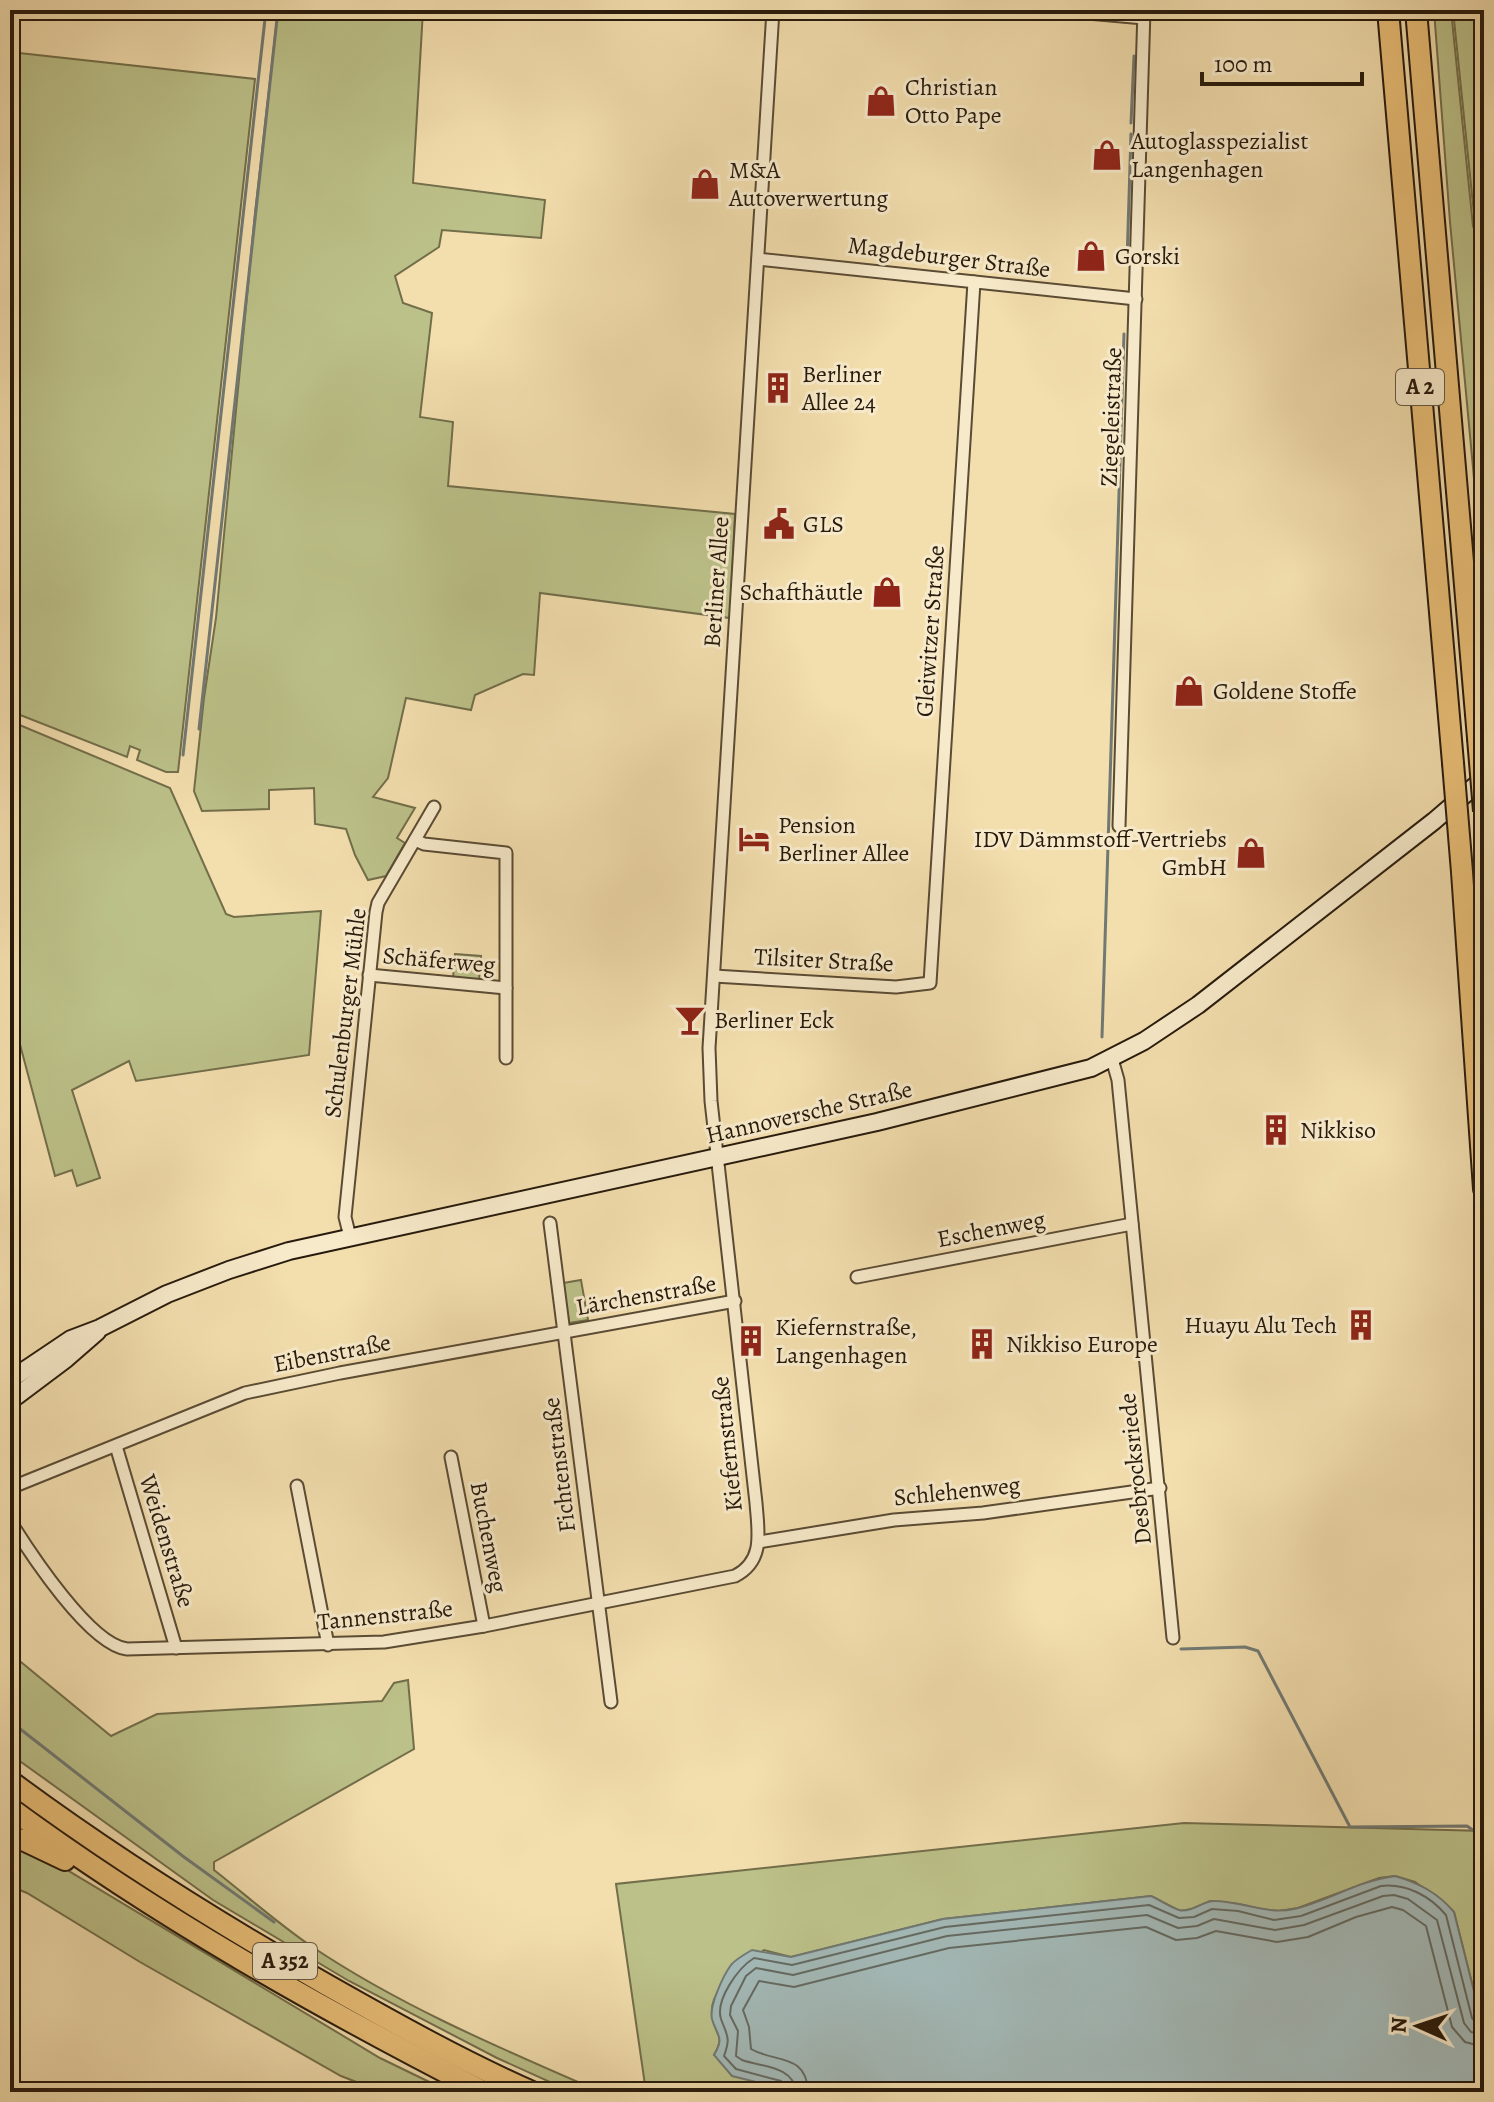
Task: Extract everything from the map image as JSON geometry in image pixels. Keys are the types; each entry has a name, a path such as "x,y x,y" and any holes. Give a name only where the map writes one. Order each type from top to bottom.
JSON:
{"highway":[{"name":"A 2","path":"1388,10 1462,872 1484,1189"},
{"name":"A 2","path":"1416,10 1484,811"},
{"name":"A 352","path":"10,1781 131,1866 251,1942 394,2023 532,2092"},
{"name":"A 352","path":"10,1808 156,1908 386,2042 484,2092"},
{"path":"10,1838 23,1840 63,1858 133,1903 156,1908"}],"main road":[{"name":"Hannoversche Straße","path":"10,1380 58,1346 167,1294 229,1270 350,1237 877,1122 1091,1068 1144,1041 1198,1005 1484,778"},
{"name":"Hannoversche Straße","path":"10,1401 66,1359 100,1328"}],"street":[{"name":"Berliner Allee","path":"718,1157 709,1048 773,10"},
{"path":"1054,10 1144,14"},
{"name":"Ziegeleistraße","path":"1119,826 1144,14"},
{"name":"Magdeburger Straße","path":"758,259 1136,299"},
{"name":"Gleiwitzer Straße","path":"930,983 974,282"},
{"name":"Schulenburger Mühle","path":"350,1237 345,1217 378,903 434,807"},
{"name":"Schäferweg","path":"415,840 424,844 506,853 506,1058"},
{"name":"Schäferweg","path":"369,975 506,988"},
{"name":"Tilsiter Straße","path":"714,976 896,987 930,983"},
{"name":"Desbrocksriede","path":"1112,1059 1118,1080 1173,1638"},
{"name":"Kiefernstraße","path":"597,1604 735,1576 753,1561 759,1542 718,1157"},
{"name":"Fichtenstraße","path":"550,1223 611,1702"},
{"name":"Eschenweg","path":"857,1277 1132,1224"},
{"name":"Lärchenstraße","path":"565,1332 735,1301"},
{"name":"Eibenstraße","path":"10,1488 245,1393 565,1332"},
{"name":"Weidenstraße","path":"116,1446 176,1648"},
{"name":"Buchenweg","path":"451,1457 484,1626"},
{"path":"297,1486 328,1645"},
{"name":"Schlehenweg","path":"759,1542 894,1520 983,1513 1160,1488"},
{"name":"Tannenstraße","path":"10,1521 65,1599 119,1648 384,1642 597,1604"}],"green space":[{"path":"278,10 423,10 413,183 545,200 541,238 442,230 439,247 395,276 403,303 432,313 420,417 453,422 448,486 735,514 730,618 540,593 534,675 523,674 475,695 471,710 406,698 388,778 373,797 415,808 397,838 405,843 386,876 368,880 346,829 315,824 314,788 269,790 269,809 202,811 194,791 216,618"},
{"path":"1434,10 1451,10 1473,226 1484,258 1484,585 1450,222"},
{"path":"1453,10 1484,10 1484,249 1475,224"},
{"path":"10,52 255,79 178,772 166,772 137,760 140,750 130,746 127,757 10,711"},
{"path":"10,721 170,788 226,914 234,917 321,911 309,1055 136,1081 129,1061 72,1090 100,1178 77,1186 72,1170 55,1176 10,1007"},
{"path":"455,954 481,956 479,980 453,978"},
{"path":"581,1280 588,1320 569,1323 563,1283"},
{"path":"10,1653 111,1736 157,1714 382,1701 394,1683 408,1680 414,1749 214,1862 214,1870 298,1937 345,1968 452,2025 601,2092 572,2092 497,2058 349,1981 213,1900 10,1754"},
{"path":"1184,1823 1484,1831 1484,2031 1454,1912 1415,1882 1395,1876 1379,1878 1298,1908 1273,1912 1210,1901 1180,1911 1151,1896 943,1919 791,1957 764,1950 728,1980 714,1998 713,2020 720,2040 714,2055 769,2087 796,2092 646,2092 616,1884"},
{"path":"10,1845 47,1858 380,2058 450,2092 382,2092 341,2076 10,1886"}],"water":[{"path":"1395,1876 1428,1890 1454,1912 1484,2031 1484,2092 796,2092 732,2076 714,2055 720,2040 712,2019 717,1991 731,1965 752,1950 791,1957 943,1919 1151,1896 1179,1910 1214,1901 1264,1909 1294,1909 1368,1882"}],"waterway":[{"path":"183,755 266,10"},
{"path":"199,729 278,10"},
{"path":"1131,123 1134,56"},
{"path":"1127,262 1131,134"},
{"path":"1102,1037 1124,334"},
{"path":"1181,1649 1245,1647 1258,1651 1350,1827 1467,1826 1484,1838"},
{"path":"10,1721 184,1857 274,1922"}],"place":[{"name":"Christian Otto Pape","path":"881,101"},
{"name":"Autoglasspezialist Langenhagen","path":"1107,155"},
{"name":"M&A Autoverwertung","path":"705,184"},
{"name":"Gorski","path":"1091,256"},
{"name":"Berliner Allee 24","path":"778,388"},
{"name":"GLS","path":"779,524"},
{"name":"Schafthäutle","path":"887,592"},
{"name":"Goldene Stoffe","path":"1189,691"},
{"name":"Pension Berliner Allee","path":"754,839"},
{"name":"IDV Dämmstoff-Vertriebs GmbH","path":"1251,853"},
{"name":"Berliner Eck","path":"690,1020"},
{"name":"Nikkiso","path":"1276,1130"},
{"name":"Huayu Alu Tech","path":"1361,1325"},
{"name":"Kiefernstraße, Langenhagen","path":"751,1341"},
{"name":"Nikkiso Europe","path":"982,1344"}]}
